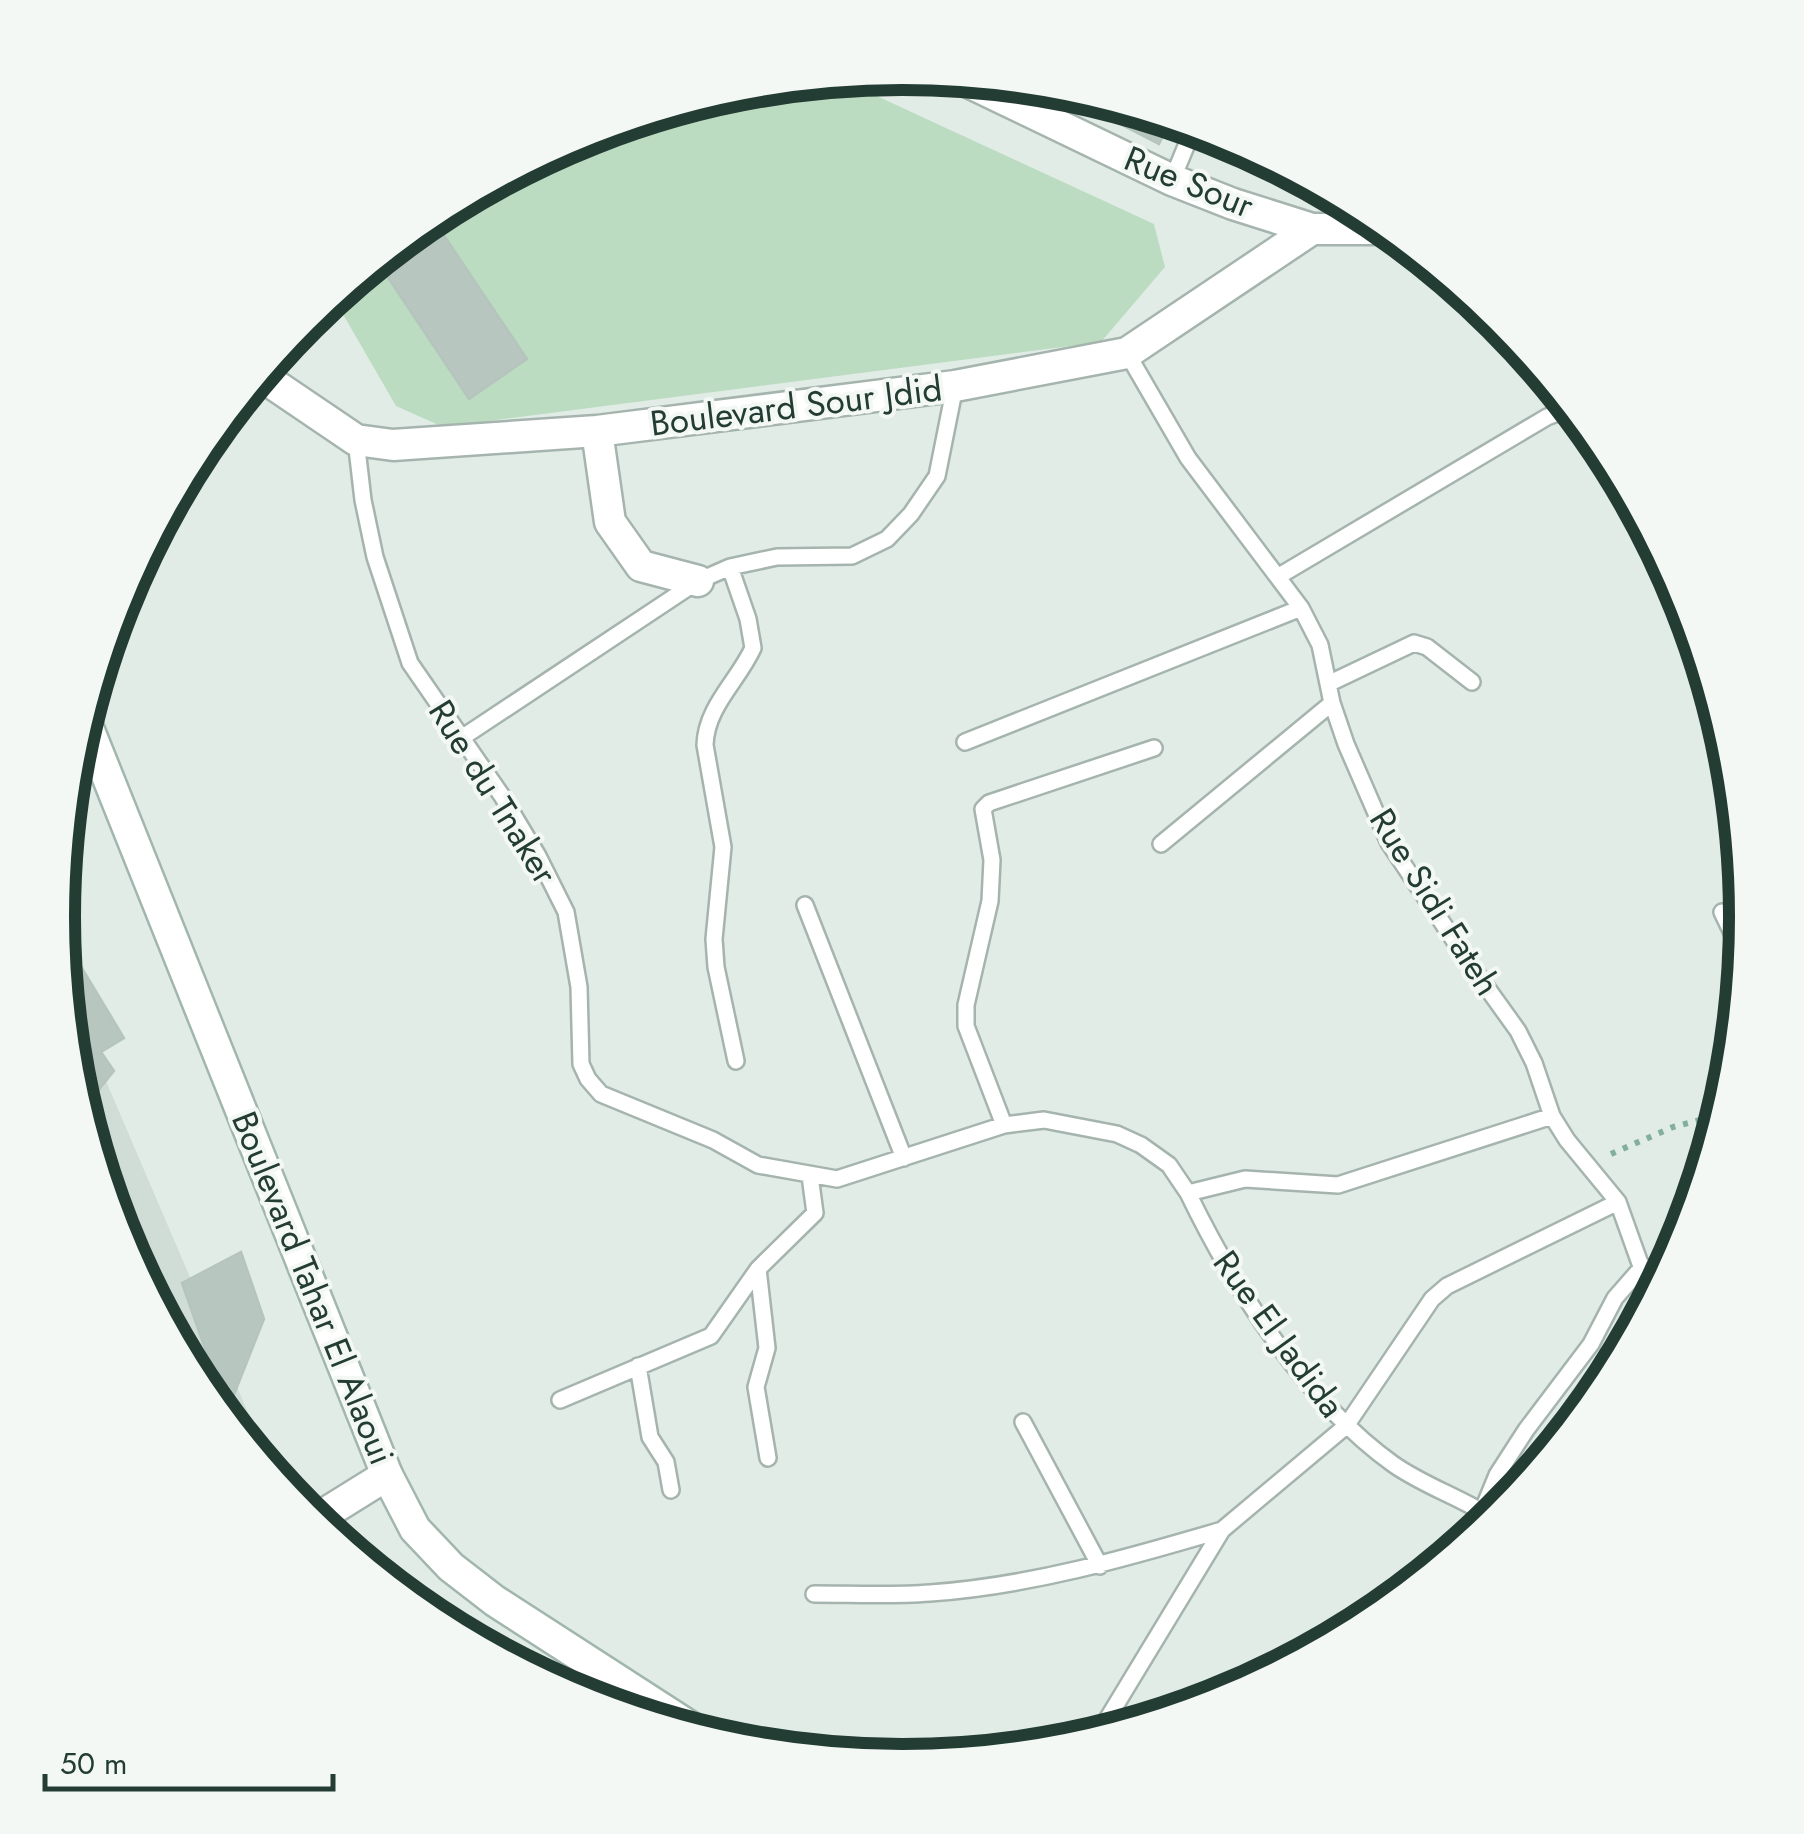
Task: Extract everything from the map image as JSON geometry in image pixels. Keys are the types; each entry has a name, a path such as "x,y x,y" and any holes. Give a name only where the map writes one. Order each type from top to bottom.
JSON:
{"street":[{"name":"Rue Sour","path":"998,96 1172,180 1233,204 1312,228 1360,229"},
{"name":"Boulevard Sour Jdid","path":"271,383 356,440 393,445 597,431 955,386 1128,352 1312,228"},
{"path":"597,431 610,522 641,566 698,582"},
{"name":"Boulevard Tahar El Alaoui","path":"94,743 387,1475 415,1530 451,1567 495,1601 660,1707"},
{"path":"328,1512 387,1475"}],"lane":[{"path":"1045,118 1052,104"},
{"path":"1172,180 1188,142"},
{"name":"Rue Sidi Fateh","path":"1128,352 1188,458 1301,608 1320,645 1332,703 1346,744 1390,842 1518,1031 1534,1062 1552,1116 1618,1202 1646,1278"},
{"path":"463,737 698,582 730,568 799,555 840,558 886,538 911,514 936,476 955,386"},
{"path":"1279,576 1557,413"},
{"name":"Rue du Tnaker","path":"356,440 375,557 410,664 463,737 538,856 566,912 579,987 581,1064 601,1094 713,1140 758,1165 837,1179 1004,1126 1044,1120 1116,1134 1141,1145 1168,1166 1188,1193"},
{"path":"730,568 748,619 753,648 713,713 706,728 706,745 723,846 714,939 716,967 736,1060"},
{"path":"965,742 1301,608"},
{"path":"1330,682 1414,643 1427,647 1472,682"},
{"path":"1161,844 1332,703"},
{"path":"1004,1126 966,1026 966,1005 990,901 992,860 983,809 988,804 1154,748"},
{"path":"806,905 904,1158"},
{"path":"1722,912 1729,926"},
{"path":"1188,1193 1246,1179 1338,1186 1552,1116"},
{"path":"560,1400 712,1336 758,1269 815,1213 810,1176"},
{"name":"Rue El Jadida","path":"1188,1193 1232,1277 1297,1367 1346,1426 1396,1466 1479,1510"},
{"path":"1108,1718 1222,1530 1346,1426 1432,1298 1447,1286 1618,1202"},
{"path":"1493,1496 1497,1476 1526,1430 1591,1344 1615,1298 1643,1266"},
{"path":"758,1269 768,1348 756,1387 768,1458"},
{"path":"638,1366 650,1437 666,1462 670,1490"},
{"path":"1023,1422 1100,1566"},
{"path":"814,1594 930,1594 1100,1566 1222,1530"}],"path":[{"path":"1588,1166 1673,1127 1704,1119"}],"shaded area":[{"path":"82,1025 257,1434 186,1330 138,1233 103,1131"}],"green space":[{"path":"867,91 1154,224 1165,267 1101,342 443,427 396,406 341,310 357,295 443,229 536,175 636,134 741,106"}],"building":[{"path":"1103,115 1165,133 1159,144"},
{"path":"441,231 527,359 469,399 385,273"},
{"path":"77,959 124,1038 101,1052 114,1071 95,1094 82,1025"},
{"path":"241,1252 264,1319 232,1400 202,1357 207,1354 182,1283"}]}
